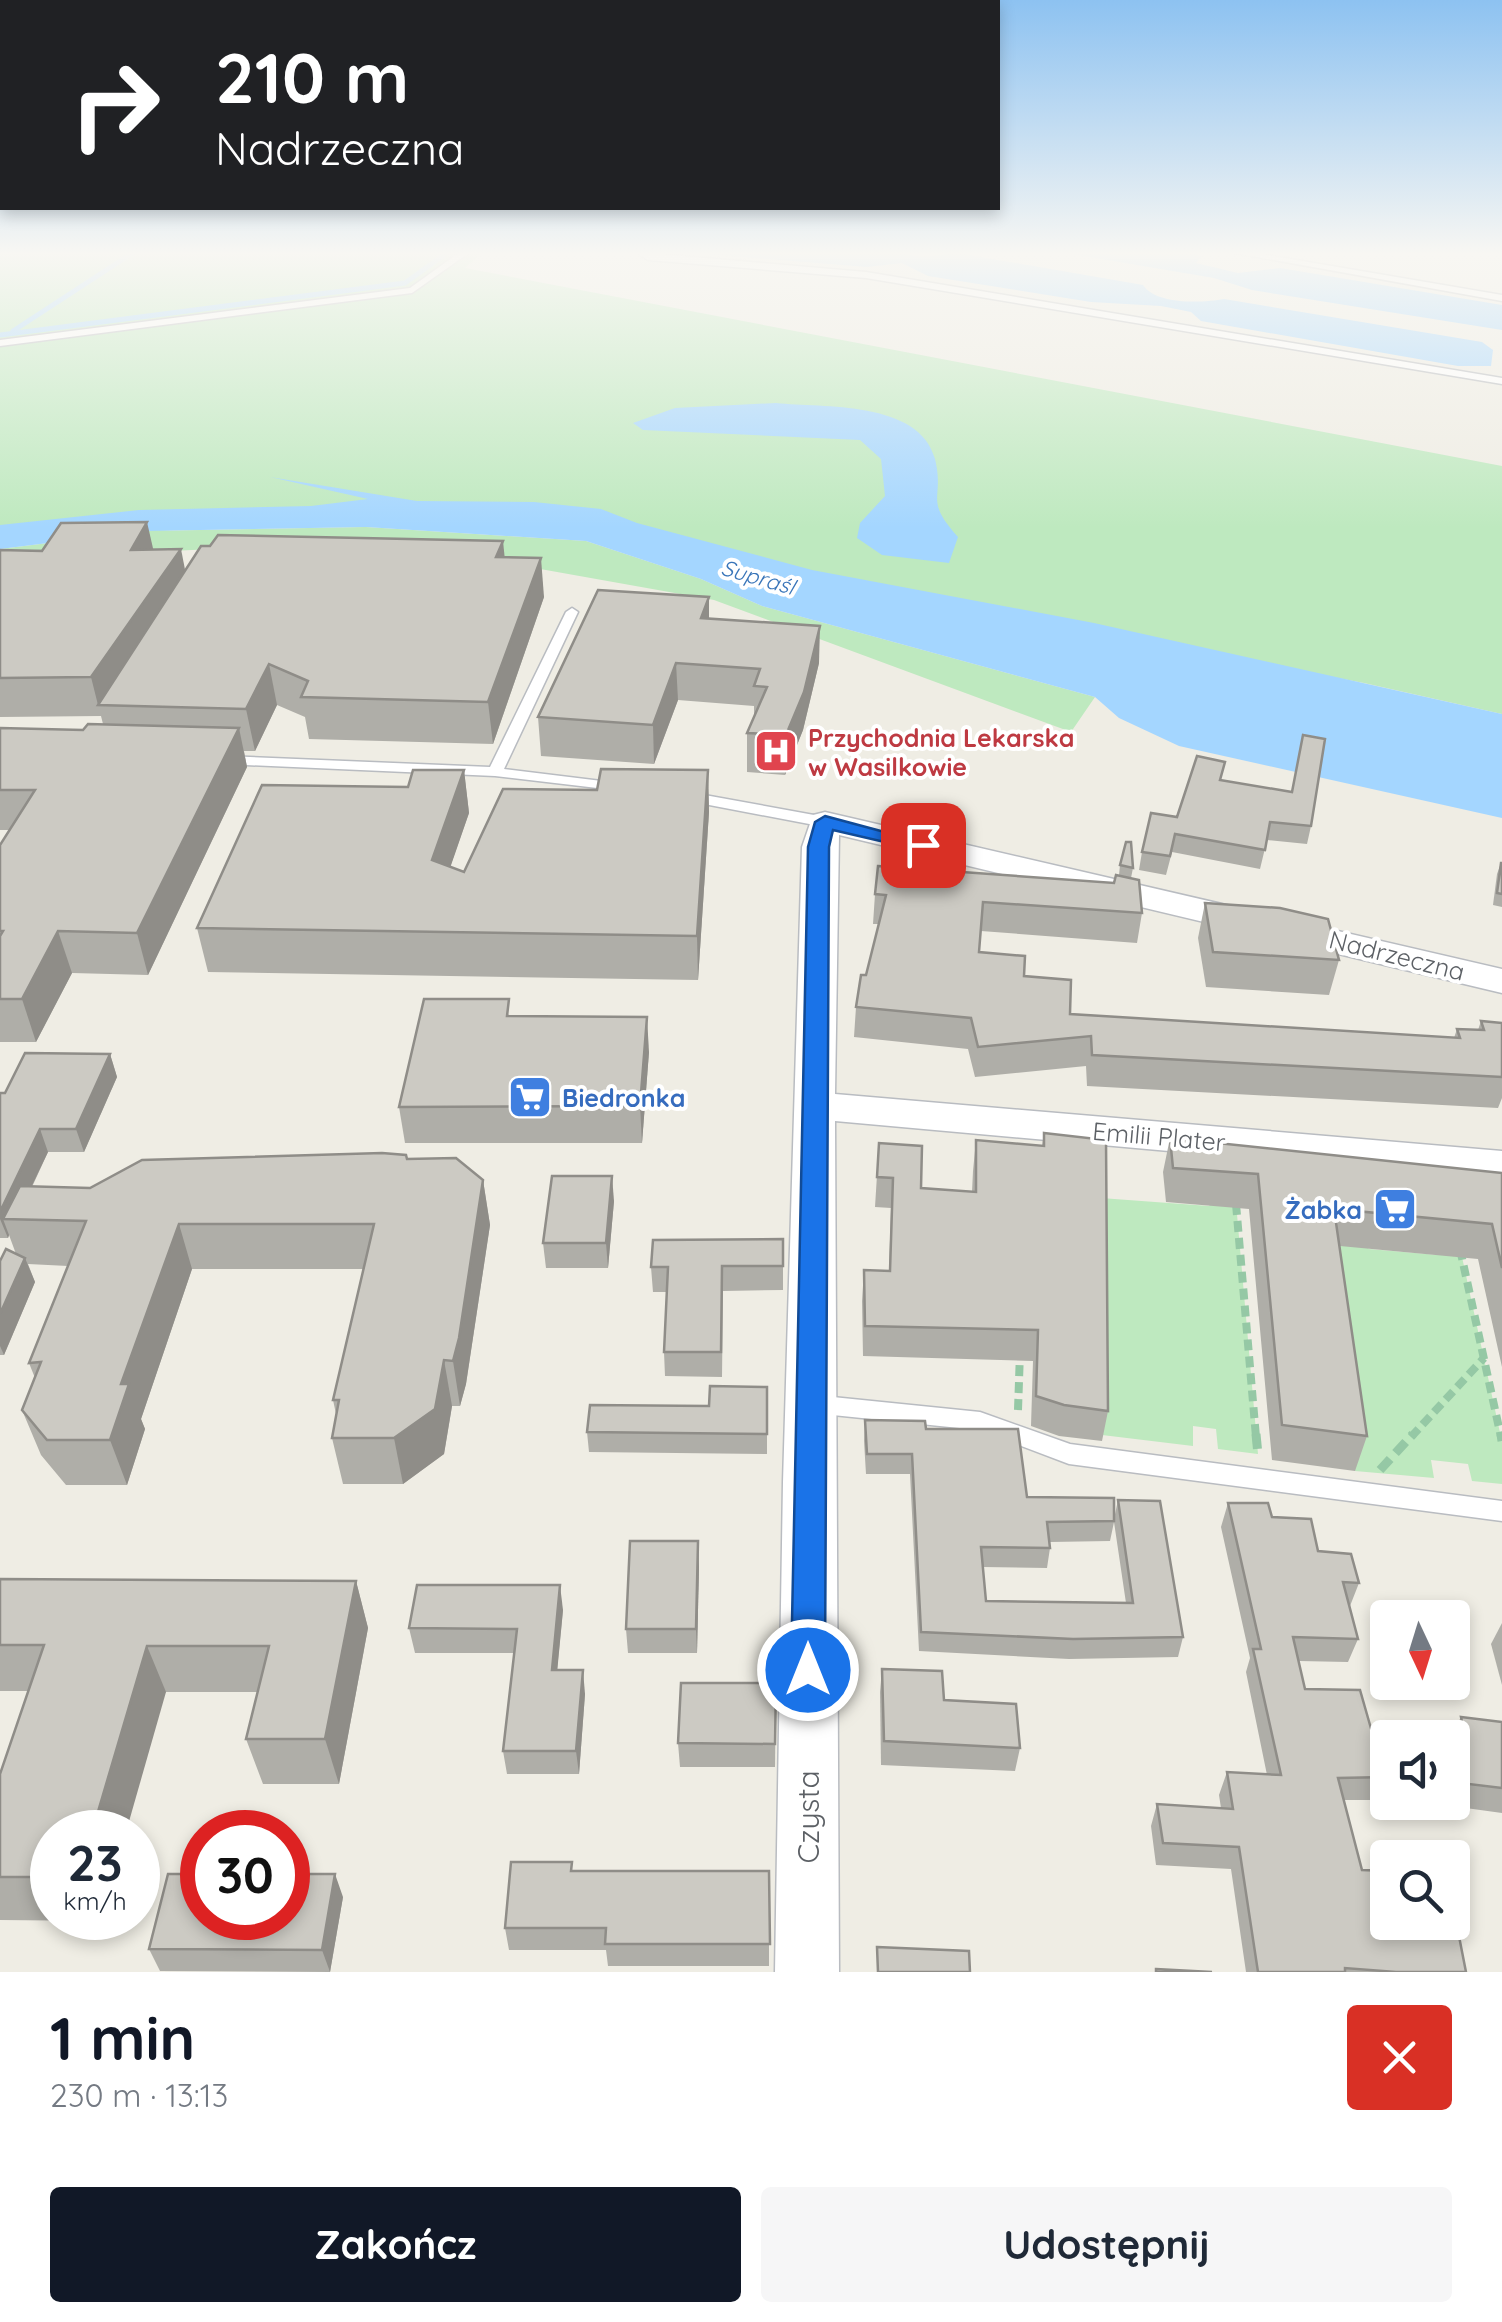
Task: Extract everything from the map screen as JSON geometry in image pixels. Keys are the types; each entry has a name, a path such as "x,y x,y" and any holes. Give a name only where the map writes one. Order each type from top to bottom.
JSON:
{"street":[{"name":"Nadrzeczna","path":"825,822 1502,981"},
{"name":"Czysta","path":"808,1972 810,1403 818,847 825,822"},
{"name":"Emilii Plater","path":"817,1106 1502,1166"}],"lane":[{"path":"1280,344 1502,381"},
{"path":"495,772 572,612"},
{"path":"204,759 495,772 642,791"},
{"path":"678,796 825,822"},
{"path":"810,1403 980,1420 1069,1454 1502,1511"}],"path":[{"path":"1236,1200 1260,1478"},
{"path":"1459,1244 1502,1441"},
{"path":"1018,1436 1020,1342"},
{"path":"1360,1493 1484,1357"}],"green space":[{"path":"0,344 863,344 1502,466 1502,714 1364,683 471,511 0,541"},
{"path":"366,527 586,541 701,579 762,606 1095,697 1071,732 714,600 451,553 277,546 0,559 0,549 145,531"},
{"path":"1234,1180 1258,1454 1218,1449 1216,1429 1193,1426 1193,1446 1102,1435 1101,1198 1209,1206"},
{"path":"1317,1192 1369,1249 1438,1255 1451,1206 1502,1442 1502,1484 1472,1481 1468,1464 1431,1460 1434,1478 1355,1471"}],"water":[{"path":"1333,344 1485,344 1493,350 1491,366 1458,366"},
{"path":"776,403 867,411 910,426 926,440 935,459 938,506 958,537 949,563 882,555 857,538 860,523 885,496 881,459 860,440 643,430 633,423 675,408"},
{"name":"Supraśl","path":"270,477 417,501 534,502 601,509 637,523 812,570 1094,623 1502,714 1502,818 1179,746 1119,718 1095,697 762,606 701,579 586,541 366,527 145,531 0,549 0,525 139,510 311,506 368,499"}],"building":[{"path":"147,522 131,550 181,549 91,677 0,678 0,550 42,551 61,523"},
{"path":"218,535 503,541 496,557 541,558 488,702 301,697 308,681 269,664 246,709 98,705 201,546 210,546"},
{"path":"598,590 709,597 701,618 820,626 804,692 786,735 747,733 767,687 754,686 760,669 676,663 653,725 538,717"},
{"path":"88,724 239,728 137,933 58,931 22,999 0,999 0,845 35,790 0,790 0,728 83,730"},
{"path":"1303,735 1325,739 1311,826 1270,822 1265,850 1175,834 1170,856 1142,852 1151,813 1177,817 1197,756 1225,762 1220,780 1292,792"},
{"path":"601,769 708,770 697,936 197,928 262,785 408,787 413,770 464,770 432,860 464,872 503,789 597,790"},
{"path":"1126,842 1131,842 1133,868 1120,865"},
{"path":"1502,863 1502,894 1497,893"},
{"path":"878,866 1114,883 1116,875 1139,880 1142,913 983,902 979,952 1025,956 1024,976 1071,980 1070,1014 1460,1038 1457,1029 1484,1030 1481,1021 1502,1023 1502,1077 1092,1055 1091,1036 978,1047 971,1018 856,1007 861,975 866,975 886,895 875,894"},
{"path":"1205,903 1280,908 1328,919 1339,960 1213,952"},
{"name":"Biedronka","path":"424,999 509,999 507,1016 647,1017 640,1106 399,1107"},
{"path":"25,1053 110,1054 76,1129 40,1129 0,1212 0,1093 5,1093"},
{"path":"1044,1133 1106,1140 1108,1411 1064,1405 1036,1396 1038,1330 865,1326 864,1270 890,1271 893,1178 877,1177 879,1143 922,1146 921,1188 976,1192 976,1140 1044,1146"},
{"path":"1170,1138 1502,1173 1502,1268 1492,1224 1334,1209 1367,1436 1282,1425 1258,1174 1173,1168"},
{"path":"406,1155 407,1159 456,1158 483,1180 459,1338 453,1361 444,1360 435,1409 394,1438 332,1438 339,1400 333,1400 374,1224 179,1224 121,1384 129,1384 110,1440 47,1440 22,1410 41,1362 29,1363 86,1221 3,1219 20,1186 90,1188 142,1160"},
{"path":"552,1176 612,1176 606,1243 543,1243"},
{"path":"783,1239 783,1266 722,1266 721,1352 664,1352 668,1267 651,1267 653,1240"},
{"path":"6,1249 25,1258 0,1314 0,1261"},
{"path":"710,1386 767,1387 767,1434 587,1432 590,1405 709,1406"},
{"path":"865,1420 925,1421 926,1429 1018,1429 1027,1497 1114,1498 1114,1521 1047,1522 1050,1548 981,1547 986,1601 1133,1603 1118,1500 1160,1501 1183,1637 1073,1639 921,1632 912,1454 867,1454"},
{"path":"1228,1503 1268,1503 1272,1517 1311,1519 1318,1551 1351,1554 1359,1583 1343,1582 1358,1639 1293,1637 1305,1689 1360,1690 1370,1725 1370,1777 1338,1778 1362,1870 1370,1870 1370,1940 1460,1940 1466,1972 1345,1968 1345,1972 1258,1972 1239,1847 1163,1843 1157,1804 1233,1809 1227,1772 1281,1775 1253,1649 1261,1649"},
{"path":"630,1541 698,1541 696,1629 626,1629"},
{"path":"0,1579 356,1581 325,1739 246,1739 269,1646 147,1646 99,1810 30,1810 30,1877 0,1877 0,1774 44,1645 0,1645"},
{"path":"417,1585 560,1585 552,1670 583,1670 576,1751 503,1751 517,1629 409,1628"},
{"path":"882,1669 942,1671 944,1700 1016,1704 1020,1748 884,1741"},
{"path":"681,1683 776,1683 775,1744 678,1743"},
{"path":"1461,1717 1502,1722 1502,1788 1470,1784 1470,1720"},
{"path":"511,1862 572,1862 571,1871 769,1871 770,1944 605,1944 606,1928 505,1928"},
{"path":"168,1874 180,1874 180,1940 310,1940 310,1874 335,1874 322,1950 149,1949 151,1940 160,1940 160,1906"},
{"path":"877,1947 969,1951 970,1972 878,1972"},
{"path":"1156,1969 1212,1972 1156,1972"}],"place":[{"name":"Przychodnia Lekarska w Wasilkowie","path":"776,751"},
{"name":"Biedronka","path":"530,1097"},
{"name":"Żabka","path":"1395,1209"}],"route":[{"path":"808,1670 818,847 825,822 923,845"}]}
